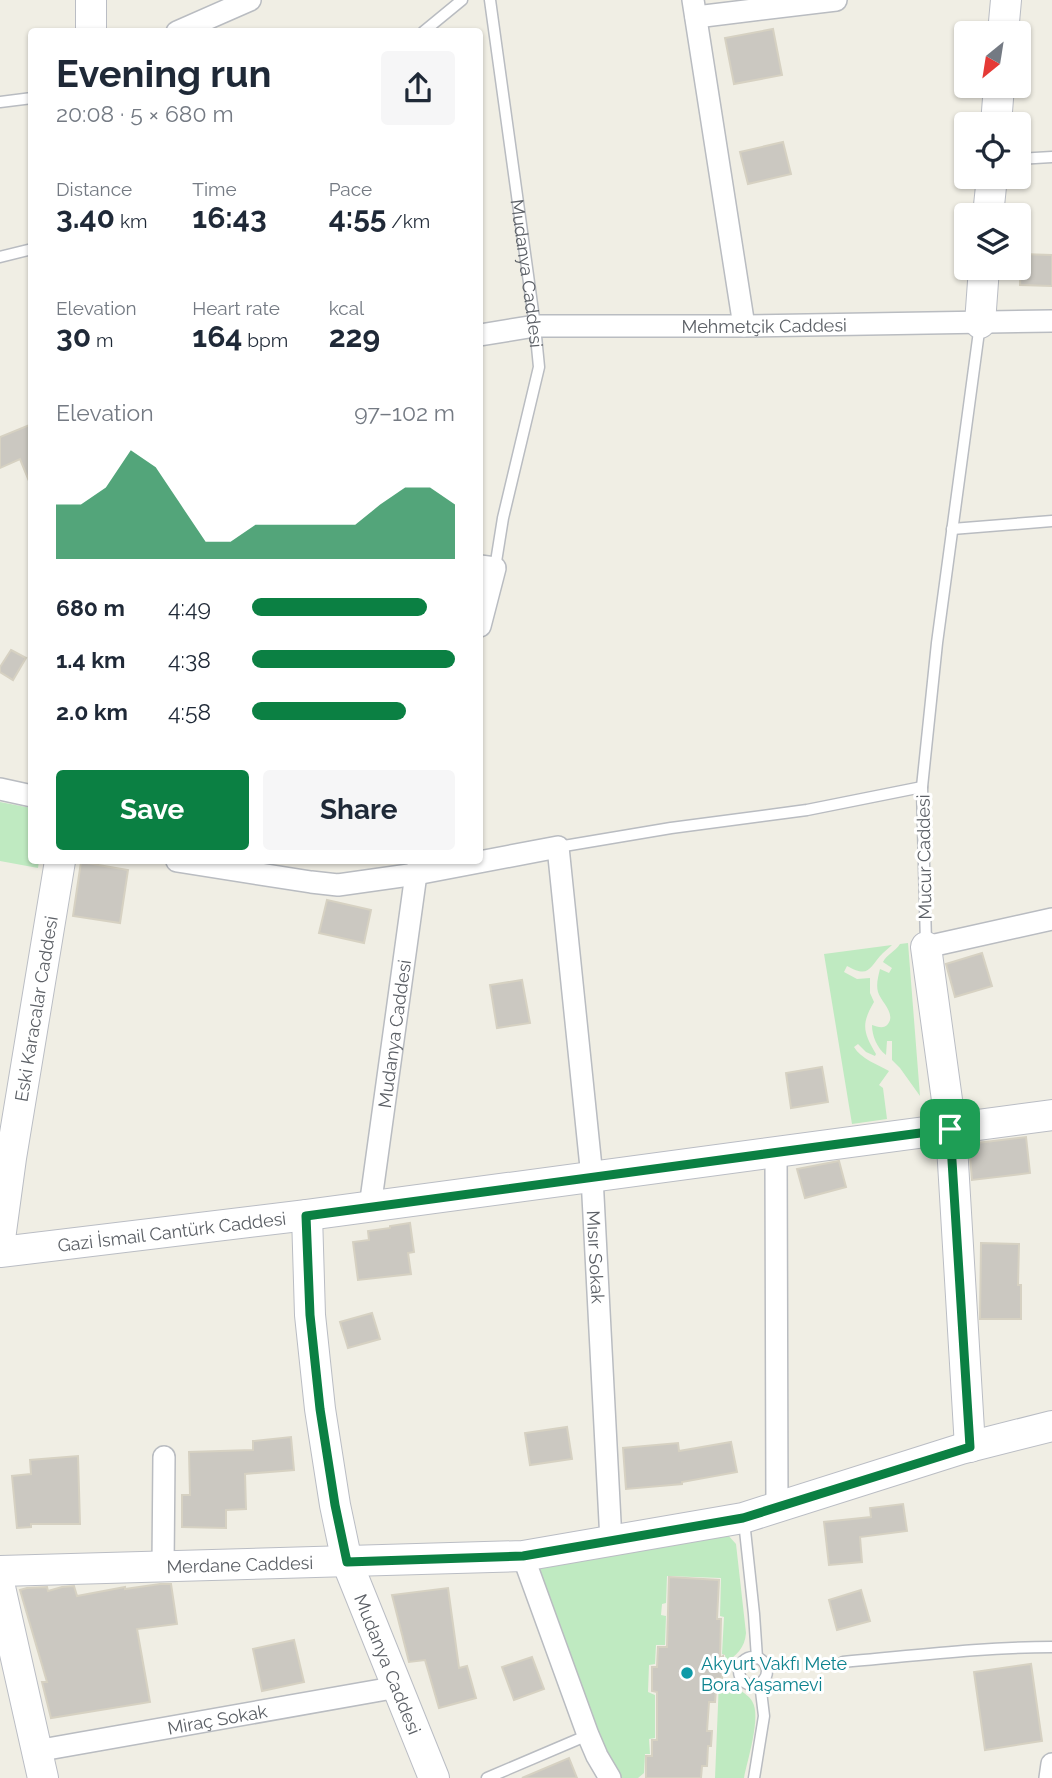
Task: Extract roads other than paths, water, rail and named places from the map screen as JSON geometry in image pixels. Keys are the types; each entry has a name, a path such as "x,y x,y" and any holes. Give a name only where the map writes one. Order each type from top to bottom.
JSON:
{"street":[{"path":"91,0 91,28"},
{"path":"186,28 250,0"},
{"path":"744,326 695,8 836,0"},
{"path":"1004,21 1006,0"},
{"name":"Mucur Caddesi","path":"980,323 983,280"},
{"name":"Mehmetçik Caddesi","path":"483,335 535,326 1052,321"},
{"name":"Mudanya Caddesi","path":"483,601 487,567"},
{"path":"0,789 28,795"},
{"path":"483,858 558,847"},
{"name":"Mısır Sokak","path":"558,847 592,1177 611,1541"},
{"name":"Eski Karacalar Caddesi","path":"0,1239 5,1158 59,864"},
{"path":"196,864 338,885 438,864"},
{"name":"Mudanya Caddesi","path":"370,1207 417,867"},
{"path":"926,947 1052,919"},
{"name":"Mucur Caddesi","path":"926,947 950,1129 970,1447"},
{"name":"Gazi İsmail Cantürk Caddesi","path":"0,1252 306,1216 1052,1115"},
{"path":"776,1152 777,1507"},
{"name":"Mudanya Caddesi","path":"306,1216 310,1315 320,1409 347,1562 435,1778"},
{"name":"Merdane Caddesi","path":"0,1571 523,1556 743,1518 970,1447 1052,1426"},
{"path":"163,1566 164,1457"},
{"path":"523,1556 588,1735 610,1778"},
{"path":"0,1587 40,1764"},
{"name":"Miraç Sokak","path":"40,1764 398,1687"},
{"path":"1050,1778 1052,1764"}],"lane":[{"path":"428,28 462,0"},
{"name":"Mudanya Caddesi","path":"487,567 503,518 539,367 490,0"},
{"path":"0,102 28,98"},
{"path":"1031,158 1052,157"},
{"path":"0,257 28,250"},
{"name":"Mucur Caddesi","path":"926,947 922,786 937,643 980,323"},
{"path":"952,529 1052,521"},
{"path":"558,847 671,828 807,810 922,786"},
{"path":"743,1518 757,1658"},
{"path":"843,1662 1052,1647"},
{"path":"753,1657 757,1658 764,1663 766,1676 755,1685 746,1683 739,1671 742,1663 753,1657"},
{"path":"754,1778 764,1716 760,1683"},
{"path":"486,1778 588,1735"}],"place":[{"name":"Akyurt Vakfı Mete Bora Yaşamevi","path":"687,1673"}]}
